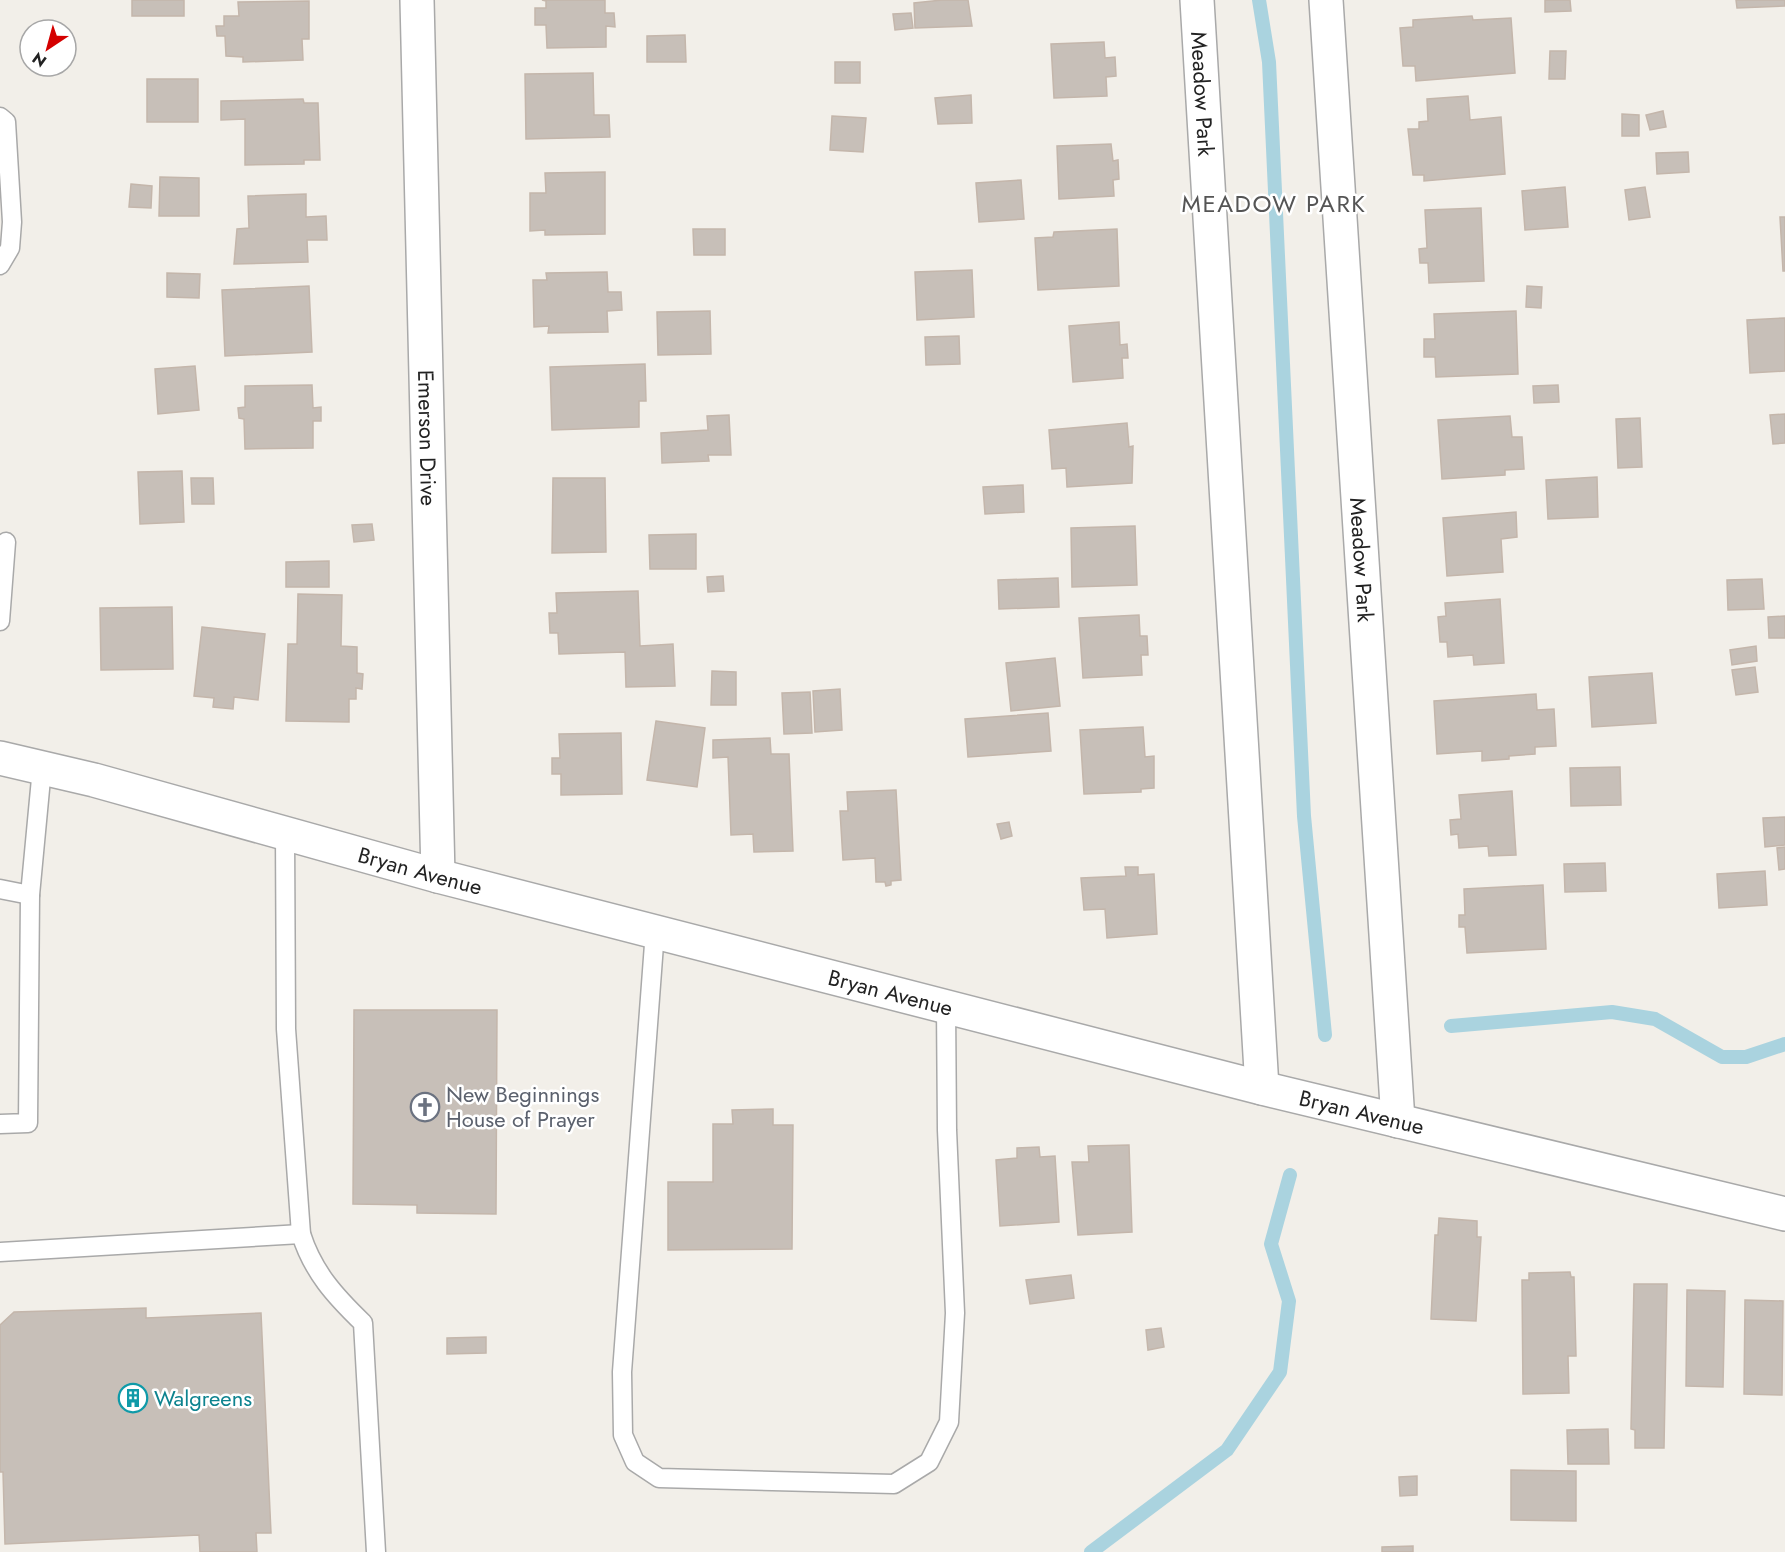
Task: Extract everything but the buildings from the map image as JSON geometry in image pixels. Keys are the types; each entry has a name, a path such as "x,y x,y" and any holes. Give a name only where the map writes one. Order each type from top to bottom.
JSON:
{"street":[{"name":"Emerson Drive","path":"417,0 438,876"},
{"name":"Meadow Park","path":"1197,0 1262,1088"},
{"name":"Meadow Park","path":"1326,0 1398,1121"},
{"name":"Bryan Avenue","path":"0,758 438,876 1262,1088 1785,1214"}],"lane":[{"path":"0,265 10,248 12,222 3,120"},
{"path":"0,621 6,542"},
{"path":"0,1124 28,1124 30,895 42,768"},
{"path":"285,833 286,1029 301,1234 308,1257 319,1275 336,1297 363,1323 376,1552"},
{"path":"0,889 30,895"},
{"path":"655,931 622,1372 623,1436 635,1462 659,1479 894,1484 929,1462 949,1422 954,1313 947,1130 946,1006"},
{"path":"0,1252 301,1234"}],"waterway":[{"path":"1259,0 1269,62 1304,816 1325,1035"},
{"path":"1451,1026 1612,1012 1655,1019 1722,1057 1746,1057 1785,1044"},
{"path":"1091,1552 1227,1450 1280,1372 1289,1301 1271,1244 1290,1175"}],"place":[{"name":"New Beginnings House of Prayer","path":"425,1107"},
{"name":"Walgreens","path":"133,1398"}],"district":[{"name":"MEADOW PARK","path":"1274,204"}]}
